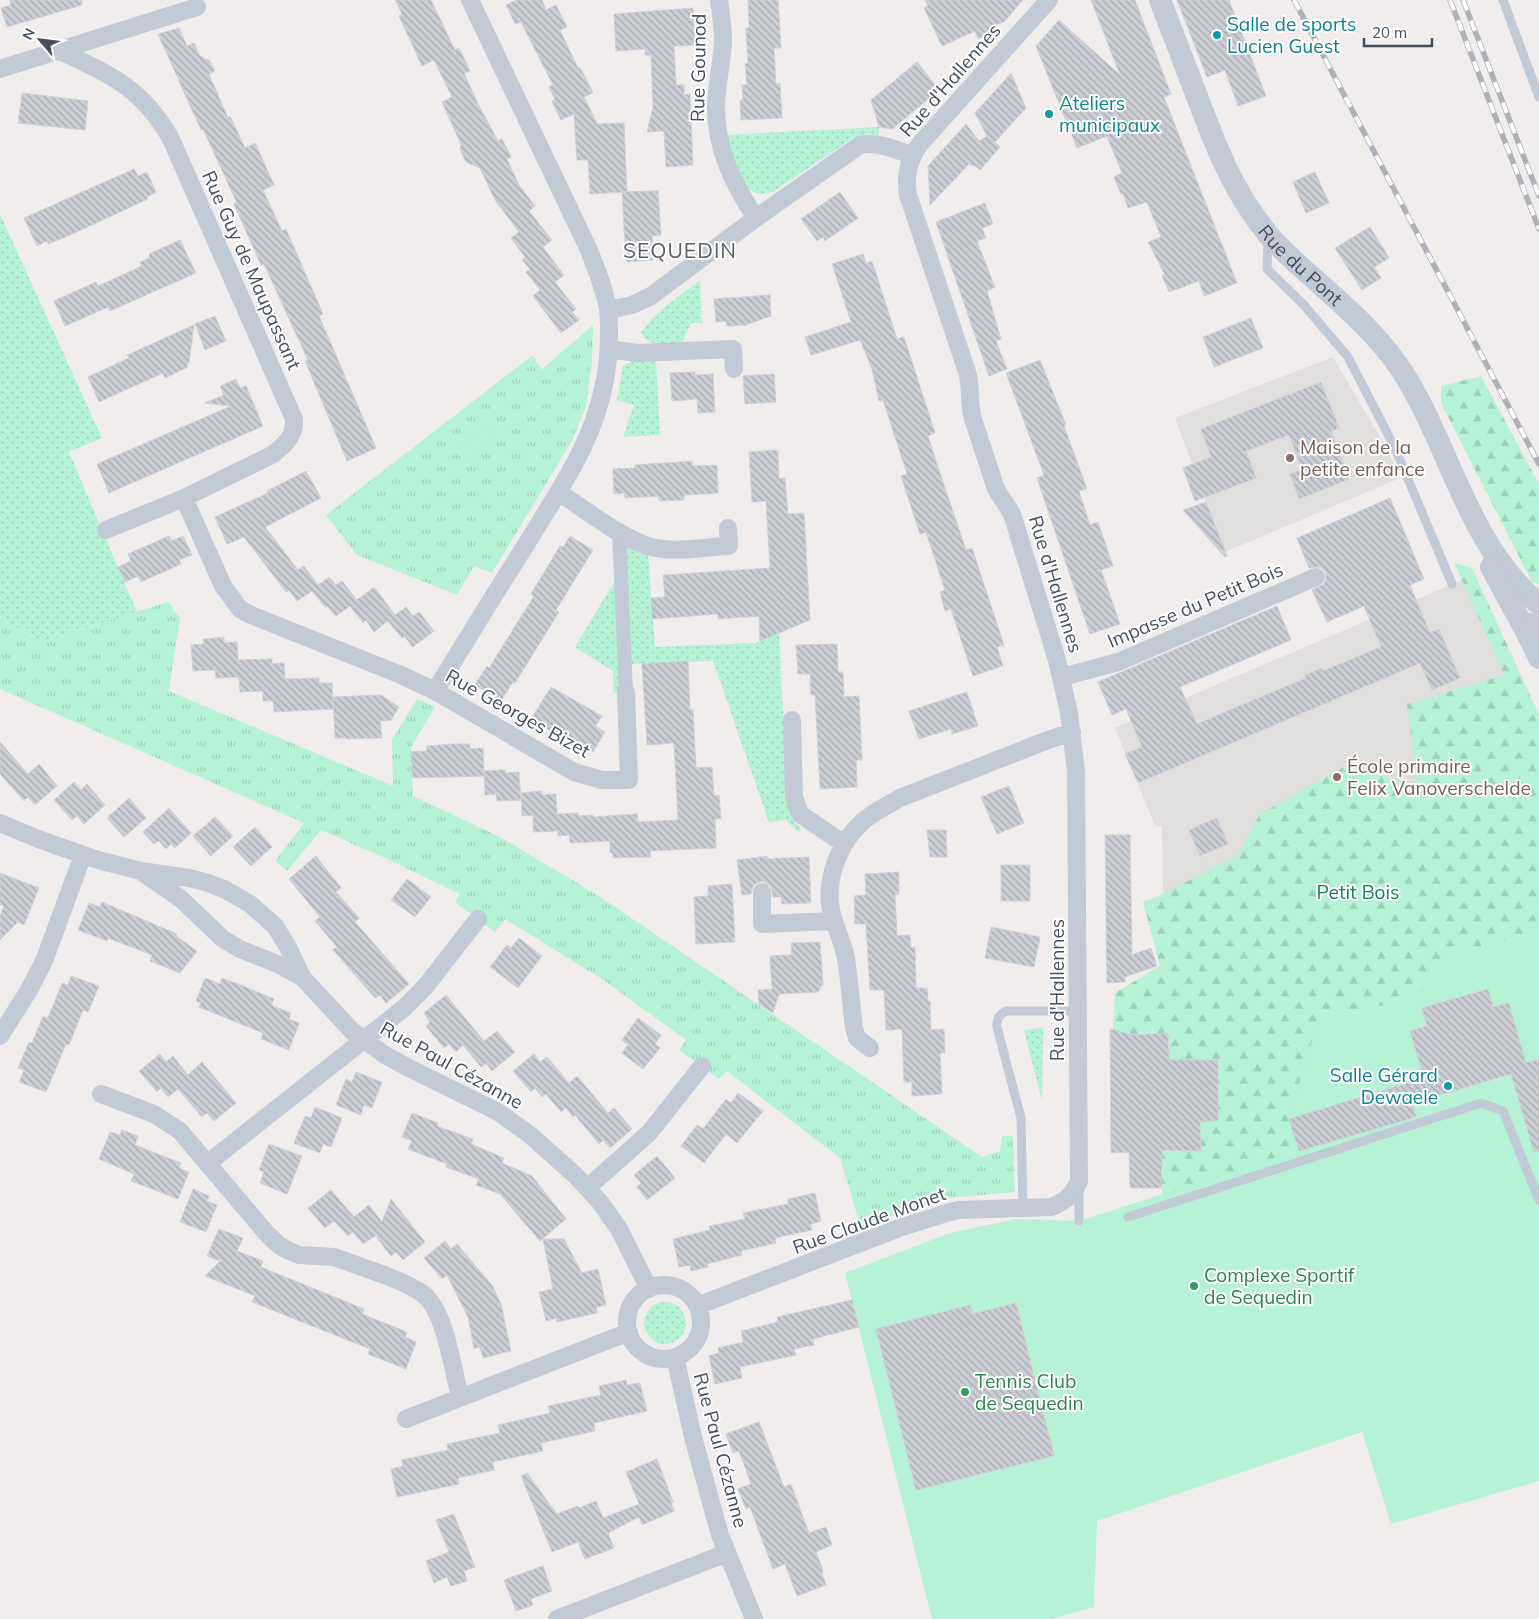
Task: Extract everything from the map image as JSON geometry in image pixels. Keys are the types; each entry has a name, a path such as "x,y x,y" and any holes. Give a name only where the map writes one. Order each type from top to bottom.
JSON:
{"street":[{"path":"435,691 584,447 603,391 608,349 608,310 598,273 588,248 470,0"},
{"name":"Rue Gounod","path":"719,0 723,30 716,106 719,140 729,172 756,218"},
{"name":"Rue d'Hallennes","path":"1049,0 926,136 912,156 908,164 907,173 908,195 971,386 971,410 976,428 996,489 1012,514 1062,677 1072,732 1076,771 1079,1181"},
{"name":"Rue du Pont","path":"1160,0 1220,155 1236,188 1268,235 1286,254 1357,317 1393,359 1414,391 1492,551 1517,584 1539,604"},
{"path":"0,69 197,7"},
{"name":"Rue Guy de Maupassant","path":"60,51 98,68 129,88 153,110 162,124 171,139 294,420 292,434 282,447 272,455 184,498 106,530"},
{"path":"608,310 632,305 651,296 860,144 878,144 912,156"},
{"path":"608,349 637,353 733,349 734,369"},
{"path":"558,492 619,532 641,544 665,549 729,546 728,528"},
{"name":"Rue Georges Bizet","path":"184,498 223,586 240,609 251,616 400,675 435,691 574,772 602,780 629,780 619,532"},
{"name":"Rue du Pont","path":"1471,510 1483,552 1535,648"},
{"name":"Impasse du Petit Bois","path":"1062,677 1118,662 1316,577"},
{"path":"1535,648 1531,625 1539,616"},
{"path":"792,720 794,797 800,814 844,844"},
{"path":"870,1048 857,1038 854,1028 846,957 834,922 830,903 831,878 844,844 861,824 881,808 900,798 1072,732"},
{"name":"Rue Paul Cézanne","path":"0,822 38,839 83,855 141,871 189,878 218,887 250,904 275,926 302,976 334,1013 363,1040 407,1068 498,1112 546,1149 587,1188 619,1229 650,1288"},
{"path":"0,1036 29,990 44,961 83,855"},
{"name":"Rue Paul Cézanne","path":"141,871 182,899 223,939 240,949 302,976"},
{"path":"762,892 762,924 834,922"},
{"name":"Rue Paul Cézanne","path":"208,1163 404,1008 425,987 478,919"},
{"path":"587,1188 649,1133 702,1066"},
{"path":"101,1094 154,1114 180,1131 268,1235 289,1251 299,1255 334,1257 345,1260 414,1288 425,1295 442,1324 460,1397"},
{"name":"Rue Claude Monet","path":"697,1306 899,1228 950,1212 964,1209 1041,1208 1060,1204 1069,1198 1079,1181"},
{"path":"666,1285 677,1288 690,1297 697,1306 700,1318 698,1336 686,1351 675,1357 664,1359 646,1354 637,1347 629,1332 627,1320 632,1304 640,1294 650,1288 666,1285"},
{"path":"406,1419 629,1332"},
{"name":"Rue Paul Cézanne","path":"675,1357 693,1437 720,1535 754,1619"},
{"name":"Rue Paul Cézanne","path":"557,1619 727,1553"}],"lane":[{"path":"1503,0 1539,97"},
{"path":"1268,235 1267,269 1303,304 1348,357 1395,448 1452,584"},
{"path":"1023,1209 1022,1118 997,1028 998,1018 1000,1014 1007,1011 1078,1011"},
{"path":"1128,1217 1481,1103 1503,1111 1539,1200"},
{"name":"Rue d'Hallennes","path":"1079,1181 1079,1221"}],"shaded area":[{"name":"Maison de la petite enfance","path":"1333,357 1388,451 1400,478 1225,552 1175,418"},
{"name":"École primaire Felix Vanoverschelde","path":"1462,580 1504,675 1539,764 1163,894 1162,827 1155,826 1115,728"}],"green space":[{"path":"879,127 879,136 868,134 853,138 773,192 763,193 750,190 739,177 726,135"},
{"path":"0,214 102,438 69,452 137,612 43,642 8,623 0,616"},
{"path":"700,281 702,323 691,323 682,343 658,344 648,341 641,332 652,319 668,304"},
{"path":"593,325 592,361 586,406 573,439 492,573 474,566 457,595 357,555 326,515 533,355 541,370"},
{"path":"656,361 660,435 623,437 634,405 617,400 623,366 631,362"},
{"path":"1481,376 1539,484 1539,584 1532,582 1441,403 1441,386"},
{"path":"489,426 497,439 464,462 455,449"},
{"path":"627,547 648,554 655,647 755,643 779,633 787,791 792,819 801,828 799,833 786,820 769,822 713,661 630,664 623,551"},
{"name":"Petit Bois","path":"1454,563 1472,568 1539,715 1539,932 1461,952 1417,996 1348,1015 1321,1011 1299,1151 1163,1195 1161,1188 1161,1150 1201,1151 1200,1121 1218,1121 1218,1061 1169,1060 1134,1035 1113,1030 1115,993 1160,966 1143,902 1163,894 1238,855 1260,814 1346,766 1417,785 1407,704 1504,675"},
{"path":"616,579 624,686 618,693 614,693 613,671 575,647"},
{"path":"168,602 180,618 169,691 393,786 392,740 417,699 435,707 411,747 413,796 500,837 602,898 982,1157 1000,1151 1002,1136 1013,1136 1015,1192 949,1198 902,1212 861,1228 840,1158 727,1071 719,1079 679,1050 686,1040 602,979 505,919 495,932 455,902 460,894 321,830 287,871 275,861 304,823 0,689 0,616 8,623 43,642"},
{"name":"Complexe Sportif de Sequedin","path":"1539,932 1539,1481 1391,1524 1362,1432 1097,1521 1094,1607 1052,1619 932,1619 845,1273 950,1233 1016,1219 1079,1221 1298,1151 1289,1119 1321,1011 1348,1015 1417,996 1461,952"},
{"path":"1043,1028 1042,1101 1024,1030"},
{"path":"665,1302 680,1308 686,1323 680,1338 665,1344 650,1338 644,1323 650,1308"}],"building":[{"path":"10,0 82,0 82,5 7,27 1,8 11,5"},
{"path":"395,0 431,0 455,50 459,48 470,71 464,73 478,104 498,141 502,139 511,157 507,159 519,185 535,206 529,211 552,240 543,247 564,275 555,282 576,309 572,312 579,320 561,333 533,296 540,290 526,272 530,269 522,260 525,257 511,238 519,232 495,200 480,168 466,162 460,149 461,144 442,102 452,97 434,60 422,66 399,16 402,14"},
{"path":"516,0 542,0 546,10 556,5 567,27 560,30 578,68 582,71 593,93 584,97 597,124 624,123 627,192 590,194 588,160 577,160 574,114 561,120 552,101 555,99 549,87 553,85 521,22 515,24 506,5"},
{"path":"748,0 778,0 781,48 774,48 776,84 780,83 782,118 741,120 740,100 743,100 742,85 747,85 745,64 748,63 746,28 749,28"},
{"path":"925,0 1023,0 1004,22 991,26 994,33 978,39 975,31 942,46 924,8 928,6"},
{"path":"1091,0 1135,0 1171,94 1164,97 1237,283 1204,296 1199,281 1169,292 1162,276 1165,275 1148,242 1161,237 1147,202 1128,208 1123,193 1121,194 1114,177 1122,173 1107,136 1077,148 1036,46 1059,20 1120,75"},
{"name":"Salle de sports Lucien Guest","path":"1177,0 1229,0 1266,96 1238,106 1225,70 1207,77"},
{"path":"693,8 695,45 674,46 676,85 684,85 684,95 690,94 693,165 666,167 664,131 647,132 653,107 651,55 645,55 645,49 616,51 614,14"},
{"path":"179,28 187,46 194,43 200,56 210,61 215,71 209,74 228,118 230,116 245,148 255,143 274,185 263,190 282,231 286,229 323,314 319,316 376,448 347,461 305,361 308,360 264,264 261,265 234,204 237,203 203,129 201,130 158,34"},
{"path":"917,62 939,90 892,129 879,127 871,100"},
{"path":"1011,73 1026,108 995,142 1000,147 980,170 974,165 969,164 930,205 928,166 966,124 979,141 987,136 975,113"},
{"path":"22,93 88,101 85,130 18,123"},
{"path":"134,169 138,176 147,172 156,192 147,197 148,199 68,236 48,244 47,241 37,246 24,218"},
{"path":"1315,172 1329,203 1306,213 1293,182"},
{"path":"658,191 661,235 652,236 653,260 626,262 622,192"},
{"path":"840,192 858,218 825,241 823,237 817,241 801,219"},
{"path":"985,203 993,224 982,228 986,238 977,241 995,287 987,291 1001,339 996,341 1007,369 989,376 936,222"},
{"path":"1370,227 1389,258 1374,267 1381,278 1362,290 1335,248"},
{"path":"180,240 196,273 110,311 108,307 65,326 54,301 96,282 98,286 142,266 140,262 150,258 149,254"},
{"path":"863,254 866,263 872,261 897,339 904,337 935,433 928,436 940,473 966,550 972,548 1004,645 997,647 1003,666 973,676 951,609 945,611 940,592 945,590 926,532 920,534 901,476 907,474 883,400 879,401 872,369 860,340 811,355 805,337 851,322 832,264"},
{"path":"770,295 771,316 746,325 727,326 726,321 716,322 714,299"},
{"path":"215,316 226,341 205,350 195,324"},
{"path":"1251,318 1263,348 1214,367 1203,337"},
{"path":"194,325 188,367 165,378 163,373 99,402 88,377 129,358 127,355"},
{"path":"1040,360 1066,425 1064,426 1087,489 1079,491 1090,525 1098,522 1113,566 1101,570 1120,624 1090,634 1037,478 1044,475 1006,373"},
{"path":"695,372 695,375 713,374 715,412 698,413 697,399 672,401 670,373"},
{"path":"774,374 776,402 745,404 743,376"},
{"path":"236,379 240,388 246,386 263,426 109,493 97,464 231,406 205,403 224,395 220,386"},
{"path":"1321,382 1339,428 1331,431 1349,479 1299,499 1290,474 1302,469 1289,435 1246,451 1256,478 1195,501 1183,468 1211,457 1201,429"},
{"path":"778,450 779,479 785,478 788,514 804,513 810,620 760,641 759,616 718,619 718,614 652,619 651,598 665,597 663,575 770,568 766,501 752,502 749,452"},
{"path":"692,461 692,466 717,465 718,493 684,495 684,500 659,501 659,496 625,498 624,493 614,494 613,469 635,468 635,465"},
{"path":"306,471 321,498 265,527 298,570 304,566 318,585 329,577 336,585 342,581 357,600 374,587 395,615 406,607 413,616 419,612 434,631 413,647 404,636 402,638 388,621 374,632 366,620 363,623 350,606 336,616 327,606 325,607 312,591 297,601 289,590 286,592 244,537 227,544 215,517 268,493 267,491"},
{"path":"1390,498 1424,579 1410,585 1430,633 1439,629 1460,678 1432,690 1420,663 1138,783 1125,754 1142,747 1126,709 1112,715 1098,682 1277,606 1291,640 1180,687 1197,724 1306,678 1305,675 1322,668 1323,671 1381,647 1364,606 1327,622 1312,590 1324,584 1326,573 1318,567 1309,568 1297,538"},
{"path":"1206,502 1227,556 1225,557 1183,510"},
{"path":"169,536 171,541 183,536 192,555 179,560 181,564 141,582 138,576 125,582 118,567 131,561 128,554"},
{"path":"570,536 593,550 556,610 559,612 515,683 513,682 501,701 475,685 487,666 489,668 534,596 531,594 560,546 563,547"},
{"path":"224,637 224,643 237,642 238,660 272,659 272,664 284,663 285,679 319,678 319,683 332,683 333,709 274,712 273,701 263,701 263,691 240,692 239,677 216,678 215,670 193,671 191,645 204,644 203,639"},
{"path":"837,644 838,672 843,672 844,697 859,696 862,760 856,760 857,787 820,789 815,695 811,695 810,674 798,674 796,645"},
{"path":"688,661 690,710 693,709 696,768 712,767 714,796 719,795 721,819 715,819 716,848 650,851 651,857 613,858 613,853 610,853 610,841 570,843 569,835 558,836 558,831 533,832 533,815 522,816 521,793 542,791 542,795 556,794 557,814 578,813 578,816 593,815 593,817 637,814 638,822 678,820 674,743 647,745 642,664"},
{"path":"551,687 602,716 595,726 605,732 593,752 584,746 582,750 531,719"},
{"path":"967,692 978,726 952,734 951,729 919,739 909,711"},
{"path":"381,695 399,707 391,720 380,721 382,738 335,738 333,697"},
{"path":"0,742 28,774 39,764 57,786 35,805 28,797 24,801 0,774"},
{"path":"470,744 470,749 483,748 484,776 413,778 411,752 427,751 426,746"},
{"path":"505,770 506,773 519,772 521,800 497,801 496,794 485,795 484,771"},
{"path":"74,782 81,790 87,784 105,805 84,824 77,816 72,820 54,800"},
{"path":"1009,786 1024,823 997,834 981,797"},
{"path":"129,798 146,818 124,837 107,818"},
{"path":"169,808 191,833 175,848 171,844 166,849 159,841 154,844 143,832"},
{"path":"215,817 233,836 211,856 193,836"},
{"path":"1217,818 1228,844 1200,856 1189,830"},
{"path":"255,827 272,847 251,866 233,847"},
{"path":"927,830 946,830 947,857 930,857"},
{"path":"1105,835 1130,835 1132,955 1151,948 1157,966 1125,977 1125,982 1107,983"},
{"path":"316,856 341,888 336,892 359,918 355,922 409,984 386,1003 380,995 375,998 333,950 337,947 315,921 320,917 289,879"},
{"path":"767,856 767,859 809,857 811,903 782,904 781,897 773,897 771,886 762,881 753,886 751,894 742,895 737,860"},
{"path":"1001,865 1030,865 1030,901 1001,901"},
{"path":"899,872 899,894 895,894 897,936 910,935 911,948 915,947 916,988 927,988 928,1001 930,1001 931,1030 944,1029 945,1053 940,1053 942,1094 912,1096 912,1082 904,1082 902,1029 886,1030 884,990 870,990 866,924 855,924 854,896 866,895 865,874"},
{"path":"0,873 39,888 24,925 18,922 0,940 0,916 4,906 0,904"},
{"path":"407,879 431,897 415,917 391,900"},
{"path":"732,884 735,942 696,944 694,897 708,896 708,886"},
{"path":"102,902 177,934 176,936 197,951 180,973 150,961 152,955 108,938 107,941 78,930 89,903 100,907"},
{"path":"991,927 1040,937 1034,967 985,958"},
{"path":"519,938 542,956 518,988 490,967 507,945 511,948"},
{"path":"820,942 823,984 818,992 779,994 773,1013 759,1004 758,990 772,989 770,956 792,955 791,943"},
{"path":"71,976 99,986 88,1012 83,1010 69,1045 66,1044 46,1092 19,1082 24,1070 18,1068 29,1042 32,1043 43,1016 48,1018 62,983 68,985"},
{"path":"205,978 220,984 222,978 238,984 274,999 271,1005 291,1013 289,1019 299,1023 289,1050 261,1039 263,1033 199,1007 201,1003 196,1001"},
{"name":"Salle Gérard Dewaele","path":"1488,989 1493,1007 1509,1003 1526,1063 1539,1059 1539,1151 1534,1152 1511,1074 1412,1103 1416,1117 1299,1151 1289,1119 1424,1078 1410,1031 1427,1026 1422,1008"},
{"path":"446,995 484,1041 497,1031 515,1052 492,1071 486,1063 481,1067 463,1045 456,1052 449,1044 444,1048 426,1026 430,1022 424,1013"},
{"path":"638,1018 661,1035 655,1044 660,1048 643,1069 622,1053 628,1045 622,1040"},
{"path":"1110,1029 1134,1035 1168,1033 1169,1060 1218,1060 1218,1121 1200,1121 1201,1151 1162,1150 1161,1188 1130,1188 1129,1152 1111,1153"},
{"path":"160,1054 166,1062 173,1056 188,1075 202,1062 236,1103 214,1121 207,1113 202,1117 178,1089 168,1097 161,1088 157,1092 139,1071"},
{"path":"534,1054 540,1062 547,1057 569,1083 577,1076 608,1113 614,1108 632,1129 610,1148 603,1140 599,1144 575,1115 573,1117 566,1108 561,1112 546,1094 542,1097 535,1088 531,1092 513,1071"},
{"path":"356,1072 382,1082 372,1108 364,1105 361,1115 336,1105 346,1079 352,1082"},
{"path":"738,1093 763,1111 737,1143 726,1134 704,1163 681,1146 697,1125 703,1129 726,1099 731,1103"},
{"path":"315,1107 342,1118 331,1147 323,1144 320,1153 294,1143 305,1116 311,1118"},
{"path":"412,1113 438,1123 437,1126 473,1139 471,1144 504,1158 502,1163 532,1176 566,1219 540,1241 500,1194 476,1185 479,1179 446,1167 447,1164 408,1149 412,1141 402,1137"},
{"path":"122,1130 138,1136 135,1145 181,1163 179,1168 189,1172 178,1199 131,1181 134,1174 99,1159 110,1132 120,1135"},
{"path":"269,1144 302,1156 287,1194 260,1183 264,1172 259,1170"},
{"path":"657,1156 675,1178 647,1200 637,1187 641,1183 634,1175"},
{"path":"193,1189 209,1196 207,1201 217,1205 206,1232 180,1222"},
{"path":"331,1190 354,1217 369,1205 382,1222 391,1199 425,1242 403,1260 396,1252 391,1256 377,1238 378,1234 363,1244 353,1232 348,1236 334,1221 325,1228 308,1208"},
{"path":"815,1193 821,1221 811,1224 812,1230 775,1238 776,1243 741,1251 742,1255 707,1264 708,1267 691,1271 690,1265 679,1267 673,1239 710,1230 709,1226 745,1219 743,1213 788,1204 788,1199"},
{"path":"219,1229 243,1238 237,1251 263,1261 261,1267 364,1309 362,1314 407,1332 405,1337 416,1342 406,1369 368,1354 370,1349 252,1302 255,1296 205,1276 220,1261 207,1256"},
{"path":"543,1239 564,1239 582,1273 598,1269 606,1305 596,1307 597,1313 557,1322 557,1318 546,1321 539,1292 553,1289"},
{"path":"445,1241 451,1249 457,1244 492,1285 501,1304 511,1351 483,1358 480,1347 474,1349 468,1317 447,1275 442,1279 424,1258"},
{"path":"852,1300 859,1327 813,1339 814,1345 794,1349 796,1355 740,1367 742,1378 715,1384 709,1356 719,1353 718,1348 743,1342 741,1331 778,1322 777,1317"},
{"name":"Tennis Club de Sequedin","path":"1016,1303 1054,1456 916,1490 876,1329 970,1305 972,1314"},
{"path":"626,1380 627,1385 640,1383 647,1411 594,1423 595,1431 541,1443 543,1451 493,1462 494,1470 458,1478 459,1484 397,1497 391,1469 403,1466 402,1460 448,1450 447,1444 500,1433 498,1425 550,1413 548,1406 601,1395 599,1386"},
{"path":"759,1422 784,1487 791,1484 809,1533 826,1527 832,1545 816,1552 826,1585 797,1596 785,1564 773,1569 750,1507 746,1509 738,1489 751,1484 739,1451 733,1453 726,1434"},
{"path":"657,1459 673,1502 671,1503 674,1511 642,1525 639,1517 608,1533 614,1548 585,1559 578,1542 552,1552 521,1476 527,1473 557,1514 596,1501 603,1518 639,1504 626,1472"},
{"path":"454,1514 475,1567 464,1571 467,1581 451,1586 447,1577 434,1583 426,1561 449,1552 436,1520"},
{"path":"543,1566 552,1591 531,1599 533,1605 516,1611 504,1580"}],"railway":[{"path":"1294,0 1539,464"},
{"path":"1450,0 1539,229"},
{"path":"1463,0 1539,196"}],"place":[{"name":"Salle de sports Lucien Guest","path":"1217,35"},
{"name":"Ateliers municipaux","path":"1049,114"},
{"name":"Maison de la petite enfance","path":"1290,458"},
{"name":"École primaire Felix Vanoverschelde","path":"1337,777"},
{"name":"Salle Gérard Dewaele","path":"1448,1086"},
{"name":"Complexe Sportif de Sequedin","path":"1194,1286"},
{"name":"Tennis Club de Sequedin","path":"965,1392"}],"district":[{"name":"SEQUEDIN","path":"680,250"}]}
